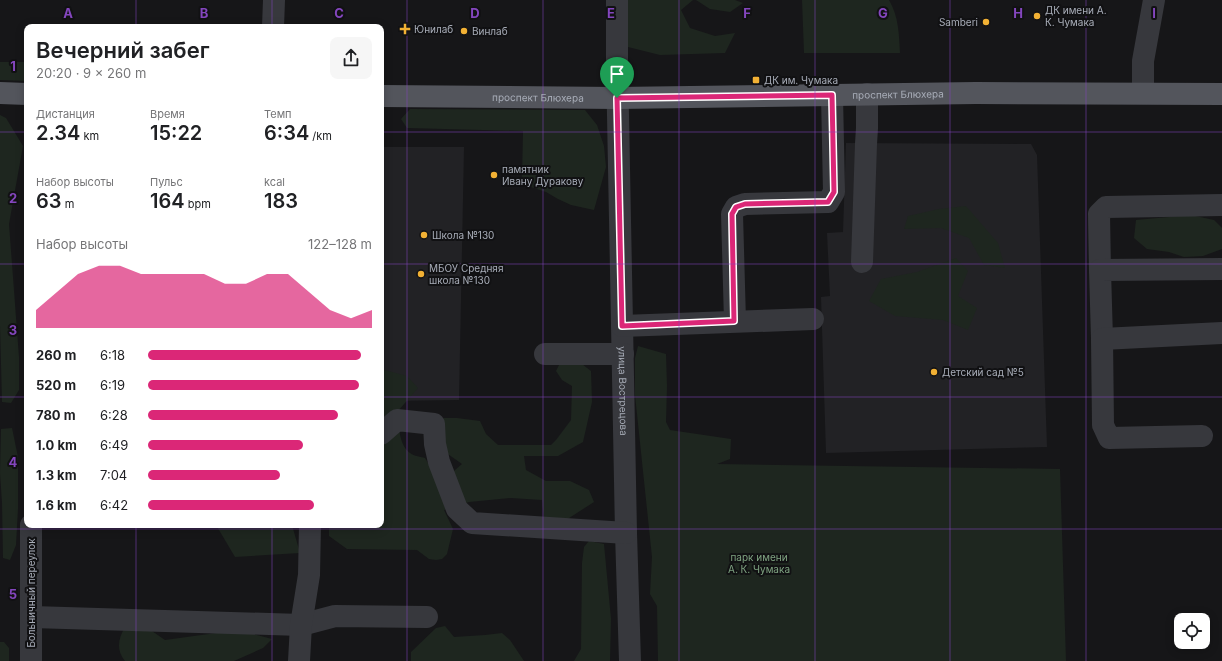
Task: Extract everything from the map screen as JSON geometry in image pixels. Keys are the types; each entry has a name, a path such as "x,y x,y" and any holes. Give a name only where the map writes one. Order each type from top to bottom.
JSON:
{"main road":[{"path":"0,93 24,94"},
{"name":"проспект Блюхера","path":"384,96 617,98 867,94 1222,94"}],"street":[{"path":"273,24 274,0"},
{"name":"улица Вострецова","path":"617,0 617,98 630,661"},
{"path":"1143,93 1143,61 1154,0"},
{"path":"862,262 867,94"},
{"path":"734,321 732,214 736,207 745,204 828,202 834,192 832,95"},
{"path":"1202,436 1109,438 1103,425 1099,214 1106,207 1222,205"},
{"path":"1100,270 1222,269"},
{"path":"622,326 813,319"},
{"path":"1102,339 1222,333"},
{"path":"545,354 623,354"},
{"path":"384,431 397,420 434,424 435,444 439,462 457,509 472,523 626,533"},
{"name":"Больничный переулок","path":"31,528 31,661"},
{"path":"299,661 301,625 309,575 310,528"},
{"path":"32,617 301,625 335,616 428,617"}],"shaded area":[{"name":"Детский сад №5","path":"846,143 1031,144 1037,155 1047,447 826,453 821,297 830,296 827,233 843,232"},
{"name":"МБОУ Средняя школа №130","path":"384,147 464,147 459,400 384,401"}],"green space":[{"path":"628,0 693,0 681,10 690,28 715,36 735,33 725,53 660,55 628,47"},
{"path":"696,0 735,0 743,3 730,12 710,9"},
{"path":"802,0 889,0 897,19 900,53 804,53"},
{"path":"0,62 24,62 24,81 0,80"},
{"path":"410,109 585,110 597,125 604,146 606,167 594,210 571,205 546,192 528,186 522,178 523,131 407,128 401,119"},
{"path":"0,115 6,118 23,146 9,224 19,357 19,390 11,403 2,402 0,326"},
{"path":"966,206 998,243 1005,268 984,265 969,238 941,228 904,229 908,216 939,209"},
{"path":"1191,215 1214,220 1222,228 1222,249 1203,256 1184,257 1169,252 1147,249 1134,238 1136,220"},
{"path":"956,258 968,271 958,296 977,308 968,330 943,320 895,316 869,301 881,279 917,272"},
{"name":"парк имени А. К. Чумака","path":"638,346 666,354 666,422 670,430 731,439 730,459 717,464 1060,469 1066,661 658,661 657,606 650,594 652,557 635,395 635,358"},
{"path":"562,359 578,361 591,371 592,402 583,442 558,456 524,456 526,470 546,481 570,481 589,490 594,502 566,520 544,520 542,500 511,498 469,502 444,510 453,529 447,554 442,559 436,560 429,559 417,550 347,549 329,536 329,528 384,528 384,370 407,376 418,388 398,411 401,439 406,449 410,453 425,458 440,483 462,464 445,452 443,418 480,421 486,434 498,445 551,445 571,420 572,386 562,380 556,371"},
{"path":"12,428 18,457 18,509 16,545 10,560 3,558 0,473 1,429"},
{"path":"218,528 293,528 300,553 235,557"},
{"path":"589,541 604,544 611,619 610,661 574,661 581,649 582,563 584,547"},
{"path":"445,626 454,637 502,633 510,640 524,661 411,661 411,652 436,628"},
{"path":"125,627 146,627 165,640 238,630 272,639 263,648 234,661 125,661 120,653 119,644"},
{"path":"0,642 4,642 9,648 9,661 0,661"}],"place":[{"name":"ДК имени А. К. Чумака","path":"1037,16"},
{"name":"Samberi","path":"986,22"},
{"name":"Юнилаб","path":"405,29"},
{"name":"Винлаб","path":"464,31"},
{"name":"ДК им. Чумака","path":"756,80"},
{"name":"памятник Ивану Дуракову","path":"494,175"},
{"name":"Школа №130","path":"424,235"},
{"name":"МБОУ Средняя школа №130","path":"421,274"},
{"name":"Детский сад №5","path":"934,372"}],"route":[{"path":"832,95 834,192 828,202 745,204 736,207 732,214 734,321 622,326 617,98 832,95"}]}
